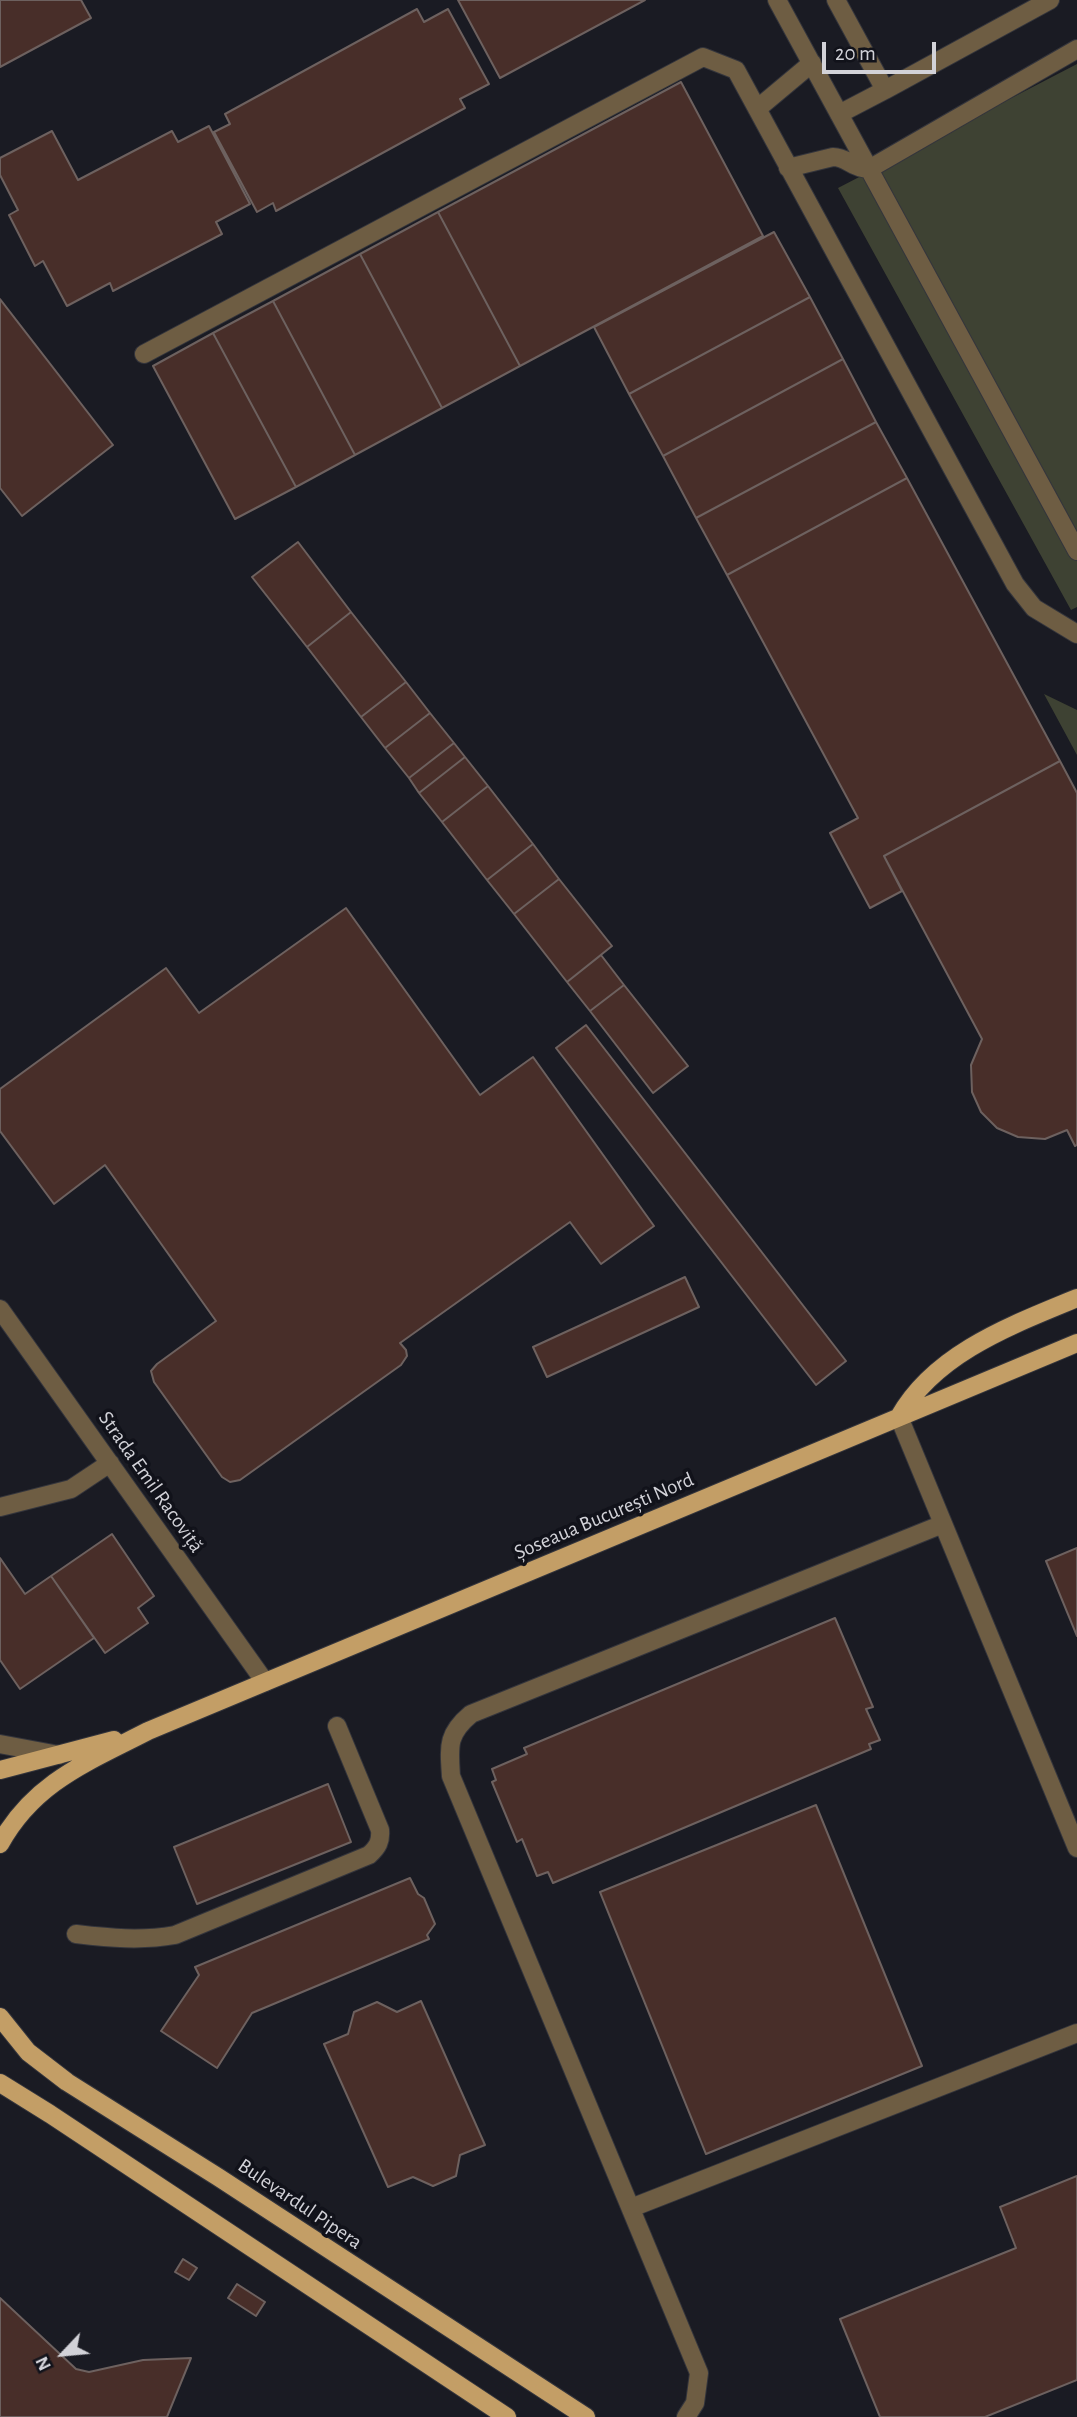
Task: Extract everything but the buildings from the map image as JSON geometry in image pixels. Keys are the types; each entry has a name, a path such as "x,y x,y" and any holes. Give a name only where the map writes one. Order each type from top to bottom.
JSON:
{"main road":[{"path":"899,1417 922,1384 940,1369 991,1337 1077,1298"},
{"name":"Șoseaua București Nord","path":"0,1844 11,1823 34,1797 74,1770 148,1731 1077,1343"},
{"name":"Șoseaua București Nord","path":"0,1770 148,1731"},
{"name":"Bulevardul Pipera","path":"0,2017 28,2052 67,2082 586,2417"},
{"path":"0,2083 507,2417"}],"street":[{"path":"777,0 1077,551"},
{"path":"836,0 885,90"},
{"path":"839,114 1050,0"},
{"path":"788,168 840,157 856,168 869,169 1077,49"},
{"path":"144,354 703,57 736,71 1015,584 1034,608 1077,634"},
{"path":"757,109 811,63"},
{"name":"Strada Emil Racoviță","path":"0,1309 265,1682"},
{"path":"899,1417 1077,1848"},
{"path":"0,1507 71,1489 110,1463"},
{"path":"686,2417 695,2403 699,2373 451,1776 449,1750 455,1727 471,1714 943,1524"},
{"path":"76,1934 127,1940 175,1935 369,1855 381,1839 380,1830 337,1726"},
{"path":"0,1744 59,1755"},
{"path":"631,2208 1077,2033"}],"green space":[{"path":"1077,64 1077,607 1071,610 838,188"},
{"path":"1044,694 1077,710 1077,755"}]}
